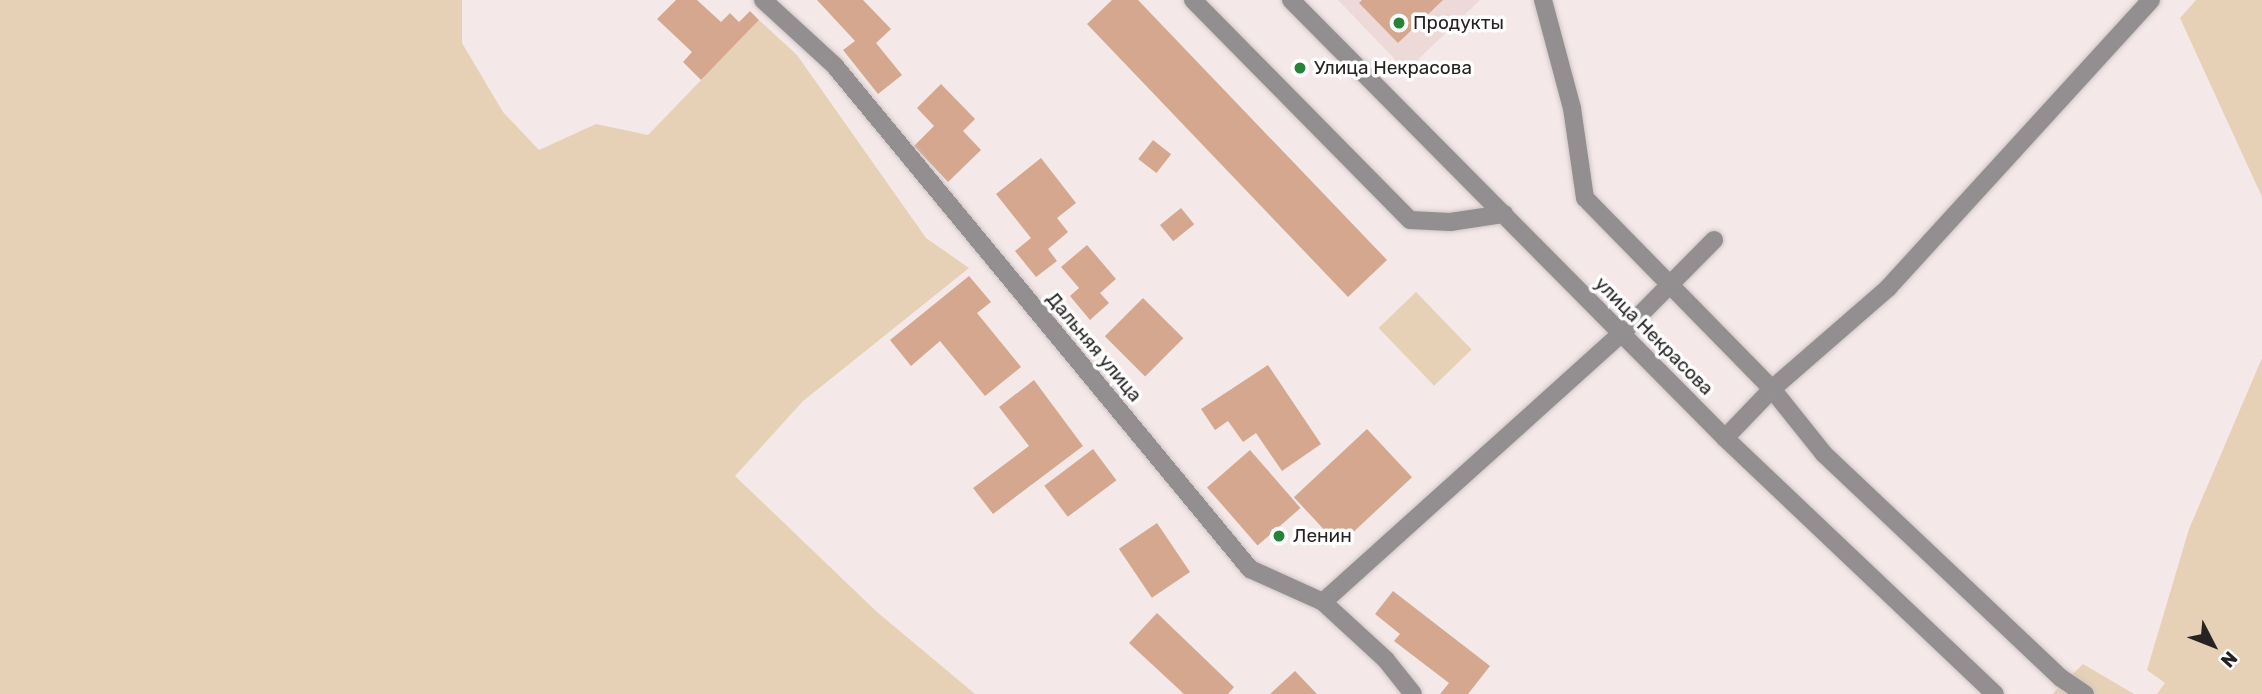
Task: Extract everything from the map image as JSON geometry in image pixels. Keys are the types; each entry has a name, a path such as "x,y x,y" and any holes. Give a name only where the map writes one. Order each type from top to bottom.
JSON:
{"street":[{"name":"Дальняя улица","path":"763,0 834,65 1250,569 1323,602 1386,660 1413,694"},
{"path":"1193,0 1410,220 1450,222 1504,214"},
{"name":"улица Некрасова","path":"1291,0 1725,438 1995,694"},
{"path":"1543,0 1572,108 1585,198 1669,287 1772,389 1824,454 2061,678 2085,694"},
{"path":"1725,438 1772,389 1888,288 2147,1"},
{"path":"1323,602 1622,333 1714,240"}],"shaded area":[{"path":"0,0 462,0 462,43 503,112 539,150 596,124 648,135 759,20 797,55 926,238 969,268 803,401 735,476 877,612 975,694 0,694"},
{"path":"1338,0 1480,0 1406,71"},
{"path":"2196,0 2262,0 2262,197 2180,18"},
{"path":"1416,292 1472,350 1434,386 1379,328"},
{"path":"2262,358 2262,694 2157,694 2165,683 2147,670 2189,529"},
{"path":"2083,664 2134,694 2052,694"}],"building":[{"path":"676,0 697,0 721,22 730,13 739,22 750,11 759,20 701,80 683,62 692,52 657,19"},
{"path":"817,0 863,0 891,29 876,43 902,75 878,94 843,50 855,41"},
{"path":"1112,0 1138,0 1387,260 1348,297 1087,24"},
{"name":"Продукты","path":"1362,0 1443,0 1398,43 1359,3"},
{"path":"941,84 975,119 963,131 981,150 948,182 914,146 934,126 917,108"},
{"path":"1153,140 1171,154 1156,173 1138,159"},
{"path":"1041,158 1076,203 1057,218 1068,232 1048,249 1057,261 1036,277 1015,251 1031,238 996,194"},
{"path":"1181,208 1194,224 1173,241 1160,225"},
{"path":"1087,245 1116,279 1100,293 1109,303 1090,320 1070,296 1079,288 1061,267"},
{"path":"969,276 991,302 977,313 1021,367 985,396 940,341 911,366 890,340"},
{"path":"1143,298 1183,338 1145,376 1105,336"},
{"path":"1268,365 1321,444 1282,471 1256,433 1243,442 1228,421 1215,430 1201,409"},
{"path":"1034,380 1083,446 993,514 973,488 1029,446 999,407"},
{"path":"1367,429 1412,477 1339,545 1294,497"},
{"path":"1093,449 1116,480 1068,517 1044,486"},
{"path":"1250,450 1301,508 1257,546 1207,487"},
{"path":"1157,523 1190,572 1152,598 1119,549"},
{"path":"1393,591 1490,666 1468,694 1440,694 1449,683 1394,641 1400,634 1375,614"},
{"path":"1157,613 1234,687 1228,694 1184,694 1129,643"},
{"path":"1295,671 1317,694 1270,694"}],"place":[{"name":"Продукты","path":"1399,23"},
{"name":"Улица Некрасова","path":"1300,68"},
{"name":"Ленин","path":"1279,536"}]}
